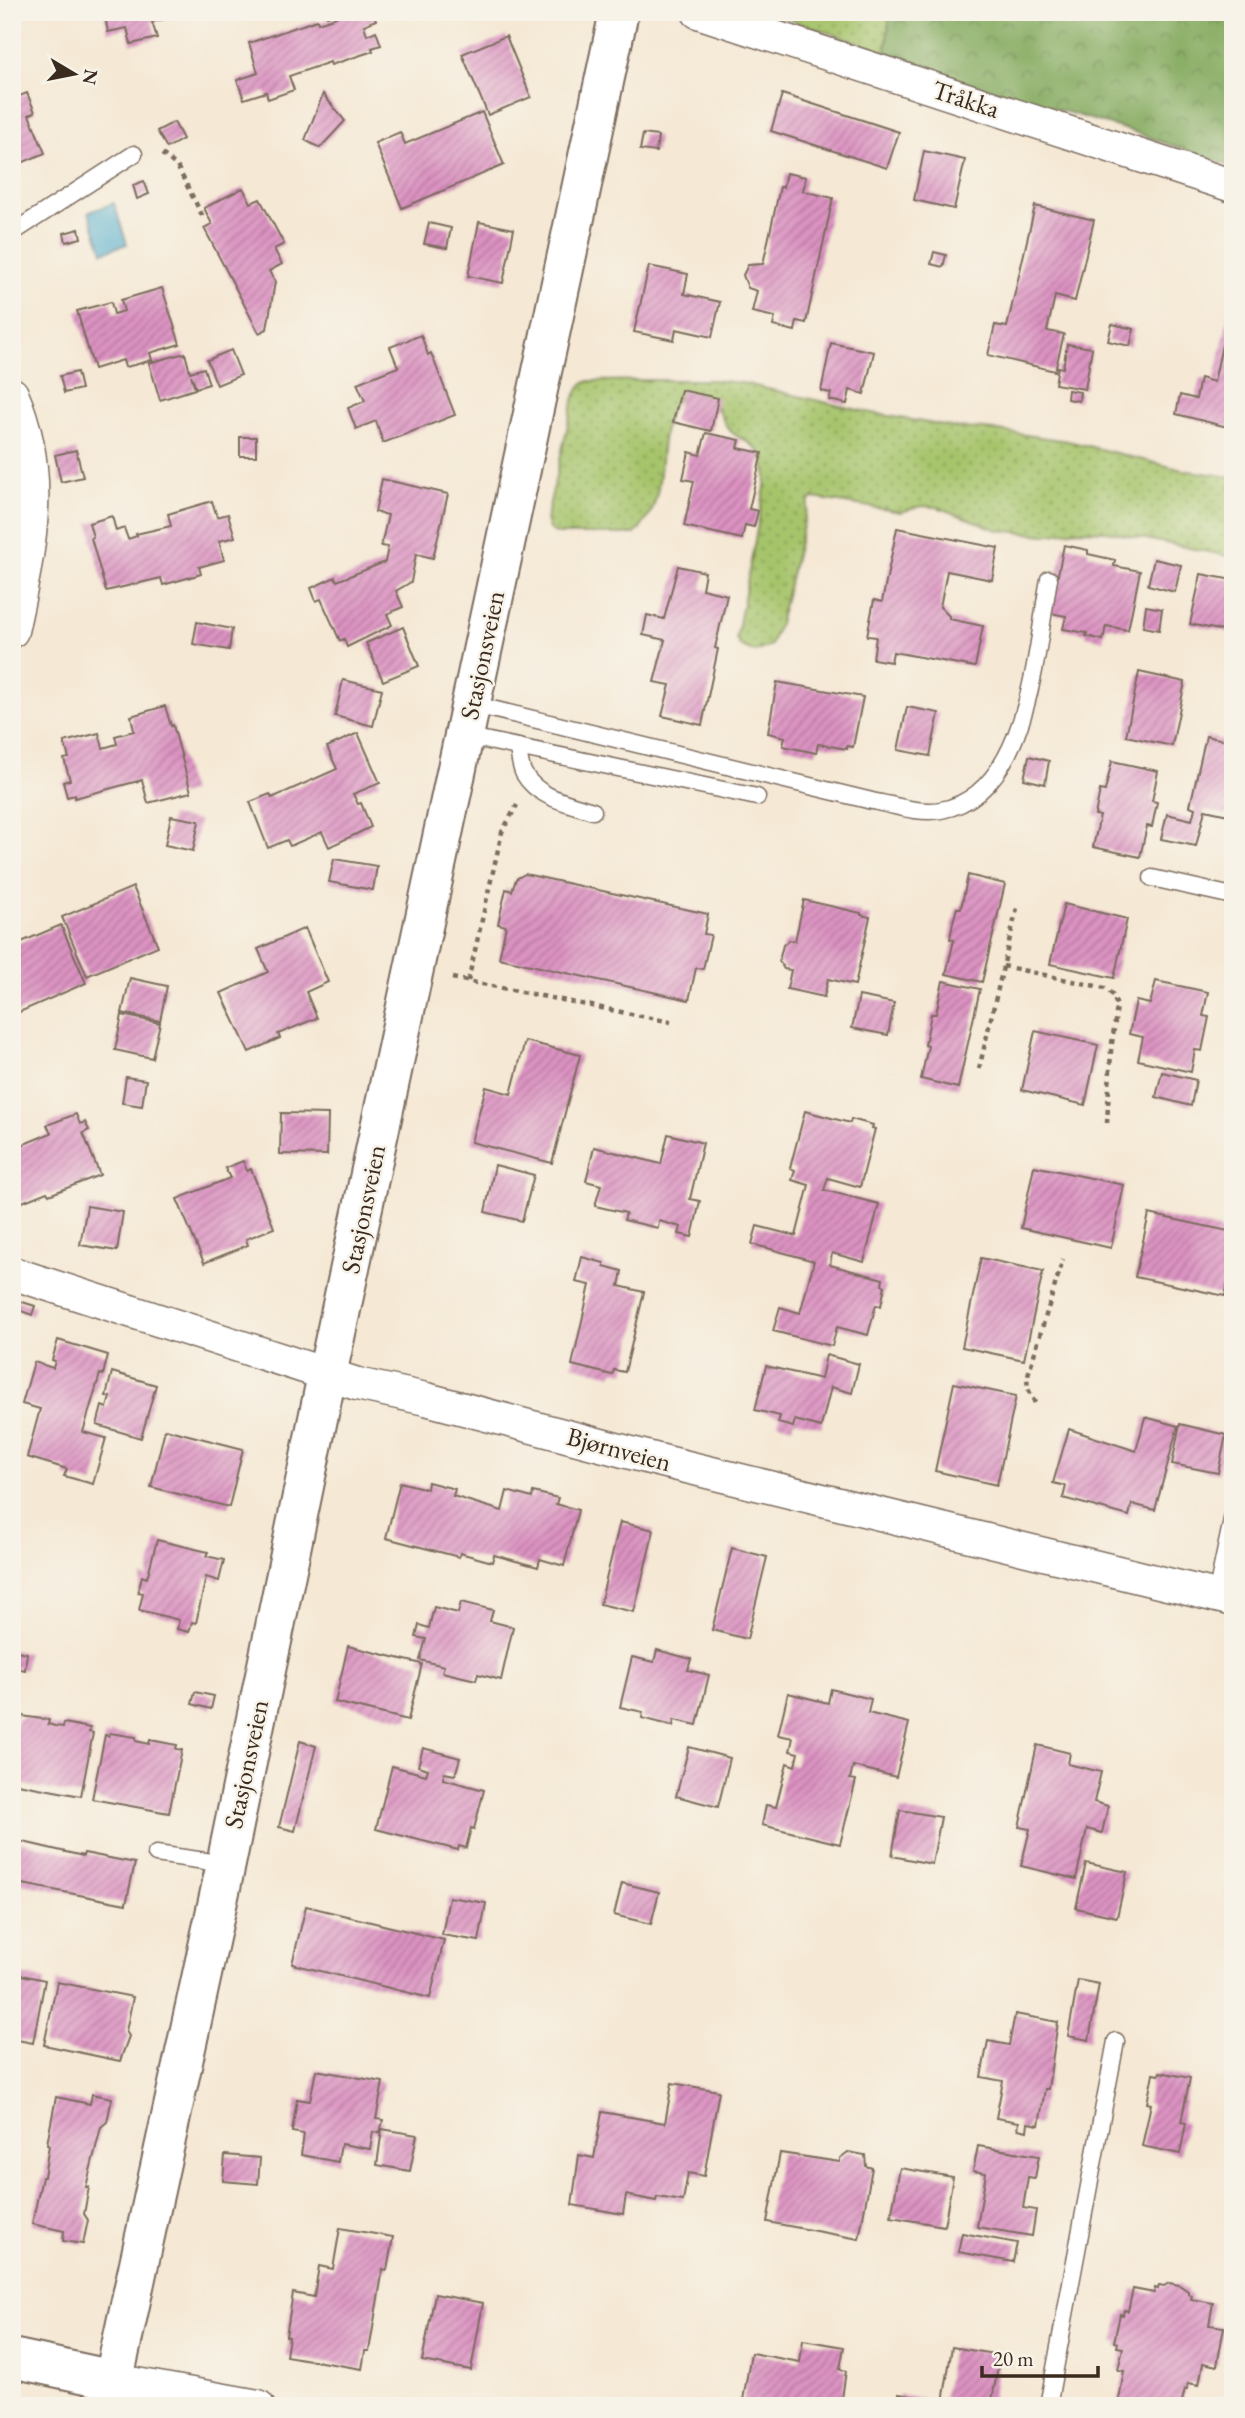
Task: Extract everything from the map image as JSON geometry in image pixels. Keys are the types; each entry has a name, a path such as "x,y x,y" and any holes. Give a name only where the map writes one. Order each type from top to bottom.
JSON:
{"street":[{"name":"Stasjonsveien","path":"111,2393 619,12"},
{"name":"Tråkka","path":"698,12 1233,186"},
{"path":"12,394 23,421 33,477 33,516 29,551 12,631"},
{"name":"Bjørnveien","path":"12,1273 327,1375 513,1420 654,1459 1224,1598"},
{"path":"12,2358 111,2393 258,2406"}],"lane":[{"path":"12,233 134,154"},
{"path":"468,720 872,801 925,811 941,810 968,800 983,788 1014,743 1030,683 1049,579"},
{"path":"468,720 517,747 757,797"},
{"path":"517,747 523,773 536,789 550,797 593,811"},
{"path":"1152,878 1233,897"},
{"path":"1224,1598 1233,1515"},
{"path":"156,1854 226,1864"},
{"path":"1048,2406 1116,2041"}],"path":[{"path":"134,154 156,152 171,159 204,219"},
{"path":"468,981 502,832 521,800 536,789"},
{"path":"979,1069 1017,908"},
{"path":"1003,966 1105,989 1113,995 1117,1006 1111,1051 1107,1123"},
{"path":"449,978 671,1023"},
{"path":"1035,1403 1028,1389 1027,1378 1063,1259"}],"green space":[{"path":"768,12 890,12 886,52"},
{"path":"890,12 1233,12 1233,167 1131,131 965,82 886,52"},
{"path":"712,380 742,383 867,412 956,428 984,429 1068,441 1183,470 1233,477 1233,557 1107,531 1077,530 1045,535 998,530 937,507 921,506 901,512 814,498 809,501 779,624 771,645 755,652 741,646 736,640 766,482 765,465 761,453 752,444 731,432 710,399 689,393 679,398 671,408 663,439 655,501 648,518 635,534 557,534 549,529 546,520 574,398 581,385 589,381"}],"water":[{"path":"114,203 127,244 103,252 89,212"}],"building":[{"path":"104,12 172,12 173,17 152,22 157,38 131,44 127,28 108,32"},
{"path":"325,12 373,12 376,20 364,25 367,35 376,31 381,45 372,48 373,51 289,76 294,90 268,99 266,92 244,99 237,80 258,73 249,43 317,20 318,23 336,17 335,13 327,16"},
{"path":"506,36 531,97 488,115 462,54"},
{"path":"27,93 35,112 29,115 45,153 12,167 12,99"},
{"path":"323,94 345,121 320,148 305,140"},
{"path":"782,94 899,132 887,168 771,131"},
{"path":"482,112 504,165 402,208 375,143 400,132 405,144"},
{"path":"174,122 183,139 167,148 157,131"},
{"path":"643,134 658,136 656,152 640,150"},
{"path":"924,151 965,160 954,209 914,200"},
{"path":"786,173 806,177 803,191 833,198 806,323 797,321 795,331 773,326 775,317 752,312 757,291 748,288 743,275 748,265 763,264 780,187 783,187"},
{"path":"144,181 149,194 137,199 133,185"},
{"path":"243,188 251,203 260,199 284,244 274,249 282,264 269,271 275,282 267,329 259,333 204,228 212,224 204,208"},
{"path":"1035,206 1094,220 1075,301 1055,296 1047,331 1064,334 1055,371 988,355 995,325 1007,327"},
{"path":"479,222 514,229 503,283 468,276"},
{"path":"429,223 451,228 447,248 424,244"},
{"path":"79,229 81,238 66,242 64,233"},
{"path":"934,252 946,255 943,267 931,264"},
{"path":"649,266 688,274 684,294 720,302 712,337 676,329 674,340 634,332"},
{"path":"162,288 180,344 150,353 152,360 125,367 123,360 94,369 77,311 111,302 114,314 124,311 121,300"},
{"path":"1229,313 1233,314 1231,428 1176,414 1180,395 1196,399 1200,378 1214,382"},
{"path":"1112,324 1134,329 1130,346 1108,341"},
{"path":"421,335 428,355 431,353 455,415 383,443 376,421 356,429 348,408 365,401 357,383 398,367 390,347"},
{"path":"831,343 874,352 864,394 850,390 847,404 829,400 831,393 821,391"},
{"path":"1067,344 1092,348 1085,389 1055,384 1058,367 1063,368"},
{"path":"231,350 241,375 217,385 207,360"},
{"path":"185,353 190,372 204,368 209,384 196,388 191,375 195,389 160,400 149,363"},
{"path":"77,372 81,389 64,393 60,376"},
{"path":"681,390 718,398 711,431 673,422"},
{"path":"1068,390 1080,392 1079,401 1067,399"},
{"path":"706,433 740,440 738,448 762,453 749,509 758,511 754,527 745,525 742,539 684,526 694,481 683,479 689,452 700,455"},
{"path":"240,437 256,437 256,456 240,456"},
{"path":"76,450 83,477 61,482 55,455"},
{"path":"382,479 448,494 433,558 416,554 411,582 396,591 403,607 387,614 392,625 347,647 344,639 340,641 321,599 316,601 311,588 335,577 337,581 385,562 388,547 381,546 388,515 375,512"},
{"path":"212,501 217,517 228,514 235,537 219,541 224,560 199,567 201,574 163,585 161,578 106,591 89,523 112,516 116,531 124,528 128,539 137,536 136,534 171,526 168,514"},
{"path":"897,528 998,548 992,580 947,571 940,607 949,619 983,626 975,667 893,652 891,662 873,659 876,637 867,636 874,600 882,602"},
{"path":"1064,545 1115,560 1114,566 1140,571 1128,630 1106,626 1103,640 1086,636 1087,633 1063,629 1066,616 1050,613"},
{"path":"1154,559 1181,565 1175,592 1148,585"},
{"path":"678,566 705,572 702,589 727,595 702,725 662,716 670,685 654,682 665,640 643,635 647,615 664,619"},
{"path":"1201,574 1233,580 1233,633 1190,624"},
{"path":"1146,606 1162,609 1159,630 1143,627"},
{"path":"197,622 232,629 229,650 193,644"},
{"path":"403,627 419,666 383,681 366,643"},
{"path":"1139,672 1185,682 1172,746 1126,736"},
{"path":"343,680 382,689 373,726 335,716"},
{"path":"777,682 863,697 853,747 847,746 847,749 818,744 816,753 783,746 785,737 768,733"},
{"path":"165,706 171,726 173,725 191,792 148,803 142,780 75,798 75,795 67,797 63,782 70,780 64,759 69,758 64,742 99,733 103,748 117,744 115,736 134,731 131,716"},
{"path":"907,707 939,713 930,756 898,750"},
{"path":"358,733 380,783 353,794 358,804 361,803 371,827 329,847 322,832 290,846 287,840 268,848 250,802 270,794 272,798 337,769 327,747"},
{"path":"1206,736 1233,742 1233,816 1205,810 1196,846 1161,839 1167,814 1192,820 1195,808 1190,806"},
{"path":"1029,756 1049,761 1045,784 1024,779"},
{"path":"1112,761 1158,771 1152,801 1157,802 1152,827 1147,826 1140,857 1093,847 1100,816 1095,815 1100,790 1105,791"},
{"path":"171,816 199,821 193,851 165,845"},
{"path":"334,859 377,866 373,890 329,882"},
{"path":"525,874 708,914 704,934 711,935 703,969 696,968 689,1000 499,958 506,926 498,924 506,889 512,891 516,879"},
{"path":"968,875 1005,884 982,982 946,974 954,940 950,939 953,922 957,908 961,908"},
{"path":"133,887 158,946 87,976 62,917"},
{"path":"804,900 870,917 855,985 828,979 824,997 787,989 791,970 784,969 779,961 783,945 789,940 795,941"},
{"path":"1064,904 1127,919 1114,978 1050,964"},
{"path":"61,925 86,983 15,1014 12,1006 12,946"},
{"path":"305,928 328,982 306,992 317,1018 278,1034 280,1038 249,1052 221,993 268,972 258,949"},
{"path":"130,978 167,986 160,1021 122,1013"},
{"path":"943,981 980,989 958,1088 921,1079 931,1014 936,1014"},
{"path":"1156,981 1208,992 1203,1016 1209,1017 1202,1051 1195,1050 1191,1072 1138,1060 1143,1037 1129,1034 1136,1001 1150,1004"},
{"path":"859,996 894,1003 888,1035 852,1028"},
{"path":"122,1015 160,1023 152,1058 115,1050"},
{"path":"1035,1031 1098,1045 1085,1105 1022,1090"},
{"path":"525,1041 580,1055 552,1163 471,1142 486,1087 511,1094"},
{"path":"1162,1072 1196,1080 1191,1106 1156,1097"},
{"path":"126,1077 146,1080 142,1106 122,1103"},
{"path":"805,1111 850,1123 851,1119 873,1125 872,1128 875,1129 860,1187 828,1178 824,1190 879,1204 864,1262 832,1253 830,1265 883,1279 882,1285 885,1286 881,1306 876,1305 868,1335 837,1327 832,1346 773,1331 780,1307 800,1313 814,1261 752,1244 757,1226 796,1236 809,1185 792,1180 795,1170 790,1168"},
{"path":"281,1113 328,1114 327,1155 280,1154"},
{"path":"76,1114 80,1124 85,1122 89,1130 83,1133 100,1175 20,1203 12,1193 12,1149 51,1133 47,1125"},
{"path":"668,1134 703,1143 690,1199 700,1201 692,1237 679,1234 681,1227 659,1221 658,1228 624,1220 626,1213 595,1206 601,1185 586,1181 594,1147 661,1164"},
{"path":"243,1161 247,1171 251,1169 274,1228 246,1239 248,1245 204,1263 177,1199 230,1178 225,1168"},
{"path":"495,1165 534,1175 522,1221 485,1212"},
{"path":"1034,1166 1124,1185 1111,1248 1021,1228"},
{"path":"87,1206 123,1212 117,1251 80,1245"},
{"path":"1149,1214 1233,1232 1233,1260 1225,1296 1135,1277"},
{"path":"582,1257 622,1271 619,1286 644,1292 625,1372 614,1370 612,1375 572,1365 590,1285 576,1282"},
{"path":"981,1258 1043,1271 1024,1360 962,1347"},
{"path":"16,1300 35,1306 32,1315 13,1308"},
{"path":"58,1340 108,1355 83,1432 106,1438 93,1484 64,1476 67,1469 27,1457 40,1409 22,1404 34,1362 53,1368 55,1361 52,1360"},
{"path":"826,1355 859,1364 852,1393 831,1387 821,1427 795,1420 793,1427 778,1423 780,1416 755,1410 766,1366 821,1379"},
{"path":"112,1372 156,1385 141,1438 97,1425 102,1406 107,1408 110,1397 106,1396"},
{"path":"954,1383 1016,1396 997,1485 935,1471"},
{"path":"1145,1417 1178,1426 1155,1510 1132,1504 1129,1516 1063,1498 1066,1486 1053,1483 1069,1429 1136,1451"},
{"path":"1180,1424 1226,1435 1218,1473 1172,1464"},
{"path":"165,1429 243,1449 229,1507 151,1487"},
{"path":"400,1482 427,1489 428,1482 455,1489 453,1496 502,1511 507,1491 532,1498 533,1492 558,1498 556,1504 578,1510 564,1566 540,1559 538,1567 494,1555 492,1562 460,1553 459,1557 386,1538"},
{"path":"620,1522 654,1530 634,1612 600,1604"},
{"path":"157,1540 208,1552 206,1556 224,1560 219,1581 206,1577 196,1623 192,1622 189,1632 177,1629 179,1620 139,1610 143,1593 138,1592 142,1576 147,1578"},
{"path":"732,1548 767,1557 747,1639 712,1630"},
{"path":"461,1602 493,1610 490,1621 513,1627 501,1680 478,1674 476,1680 442,1672 444,1666 420,1660 426,1639 416,1637 419,1625 429,1628 434,1607 458,1613"},
{"path":"348,1646 422,1664 408,1720 335,1702"},
{"path":"12,1650 27,1653 25,1670 12,1667"},
{"path":"657,1650 691,1659 688,1670 709,1675 697,1725 674,1720 673,1726 642,1718 643,1712 620,1707 632,1657 654,1662"},
{"path":"831,1689 871,1699 868,1713 909,1723 896,1777 853,1766 850,1779 856,1780 840,1844 762,1825 766,1805 776,1807 787,1763 795,1766 798,1753 790,1751 793,1738 778,1735 788,1693 828,1703"},
{"path":"195,1692 214,1696 211,1709 192,1704"},
{"path":"22,1716 49,1720 48,1724 55,1726 63,1727 64,1723 90,1728 89,1732 93,1733 81,1796 12,1783 12,1744 17,1718 22,1719"},
{"path":"110,1733 136,1737 136,1741 149,1744 150,1740 177,1745 176,1749 182,1750 169,1813 92,1799 105,1735 109,1736"},
{"path":"300,1741 316,1746 295,1831 279,1827"},
{"path":"1037,1745 1070,1753 1068,1764 1101,1772 1094,1802 1108,1806 1102,1833 1087,1829 1076,1879 1021,1866 1030,1829 1019,1827"},
{"path":"689,1747 730,1758 718,1807 676,1796"},
{"path":"423,1748 460,1758 455,1775 444,1773 443,1779 484,1790 466,1848 459,1846 458,1850 376,1829 392,1766 426,1775 428,1769 418,1766"},
{"path":"900,1810 941,1817 932,1864 892,1856"},
{"path":"19,1841 83,1856 84,1853 135,1863 126,1904 12,1882"},
{"path":"1086,1863 1127,1872 1117,1917 1076,1908"},
{"path":"1233,1874 1233,1897 1226,1895"},
{"path":"622,1883 659,1892 651,1924 614,1915"},
{"path":"449,1897 486,1903 479,1941 442,1935"},
{"path":"306,1906 444,1940 430,1998 292,1964"},
{"path":"12,1973 45,1980 33,2043 12,2039"},
{"path":"1078,1980 1099,1984 1089,2040 1068,2036"},
{"path":"57,1982 133,1997 126,2031 129,2036 120,2061 44,2045"},
{"path":"1015,2014 1058,2022 1048,2089 1045,2089 1039,2125 1028,2123 1027,2131 1018,2129 1019,2122 996,2118 1003,2081 981,2077 988,2041 1009,2045"},
{"path":"316,2070 383,2082 376,2119 383,2120 380,2133 373,2132 370,2149 341,2144 338,2162 301,2155 304,2134 292,2132 297,2099 310,2101"},
{"path":"1160,2072 1190,2078 1181,2122 1186,2123 1180,2154 1142,2146 1151,2104 1147,2103 1153,2074 1159,2075"},
{"path":"672,2083 719,2091 704,2176 688,2173 683,2201 657,2197 656,2201 626,2195 623,2214 572,2205 579,2155 594,2158 602,2112 665,2123"},
{"path":"92,2094 112,2098 107,2122 101,2127 86,2187 89,2187 84,2214 88,2220 83,2244 63,2241 64,2231 32,2224 44,2177 56,2097 90,2104"},
{"path":"382,2129 417,2135 410,2171 377,2165"},
{"path":"978,2146 1039,2156 1035,2178 1028,2177 1023,2208 1036,2210 1032,2236 977,2227 986,2173 973,2171"},
{"path":"848,2152 865,2155 866,2166 872,2168 859,2239 767,2222 780,2153 840,2162 840,2158"},
{"path":"225,2155 260,2158 258,2184 223,2181"},
{"path":"900,2168 953,2177 944,2226 891,2217"},
{"path":"340,2228 393,2237 387,2270 383,2269 369,2351 365,2351 362,2369 286,2356 289,2337 286,2336 293,2293 314,2297 319,2266 333,2269"},
{"path":"962,2233 1017,2243 1013,2262 958,2252"},
{"path":"1169,2283 1188,2291 1188,2294 1192,2295 1191,2299 1213,2303 1209,2325 1224,2327 1217,2366 1203,2363 1199,2385 1188,2383 1185,2389 1182,2401 1186,2401 1185,2406 1118,2406 1124,2371 1118,2370 1123,2348 1117,2347 1118,2343 1114,2342 1120,2314 1123,2315 1124,2310 1128,2311 1133,2289 1154,2293 1159,2285"},
{"path":"435,2294 483,2303 471,2370 422,2361"},
{"path":"803,2340 844,2347 840,2369 846,2371 841,2406 742,2406 751,2353 800,2362"},
{"path":"952,2347 1000,2355 991,2406 897,2406 899,2394 943,2402"}]}
